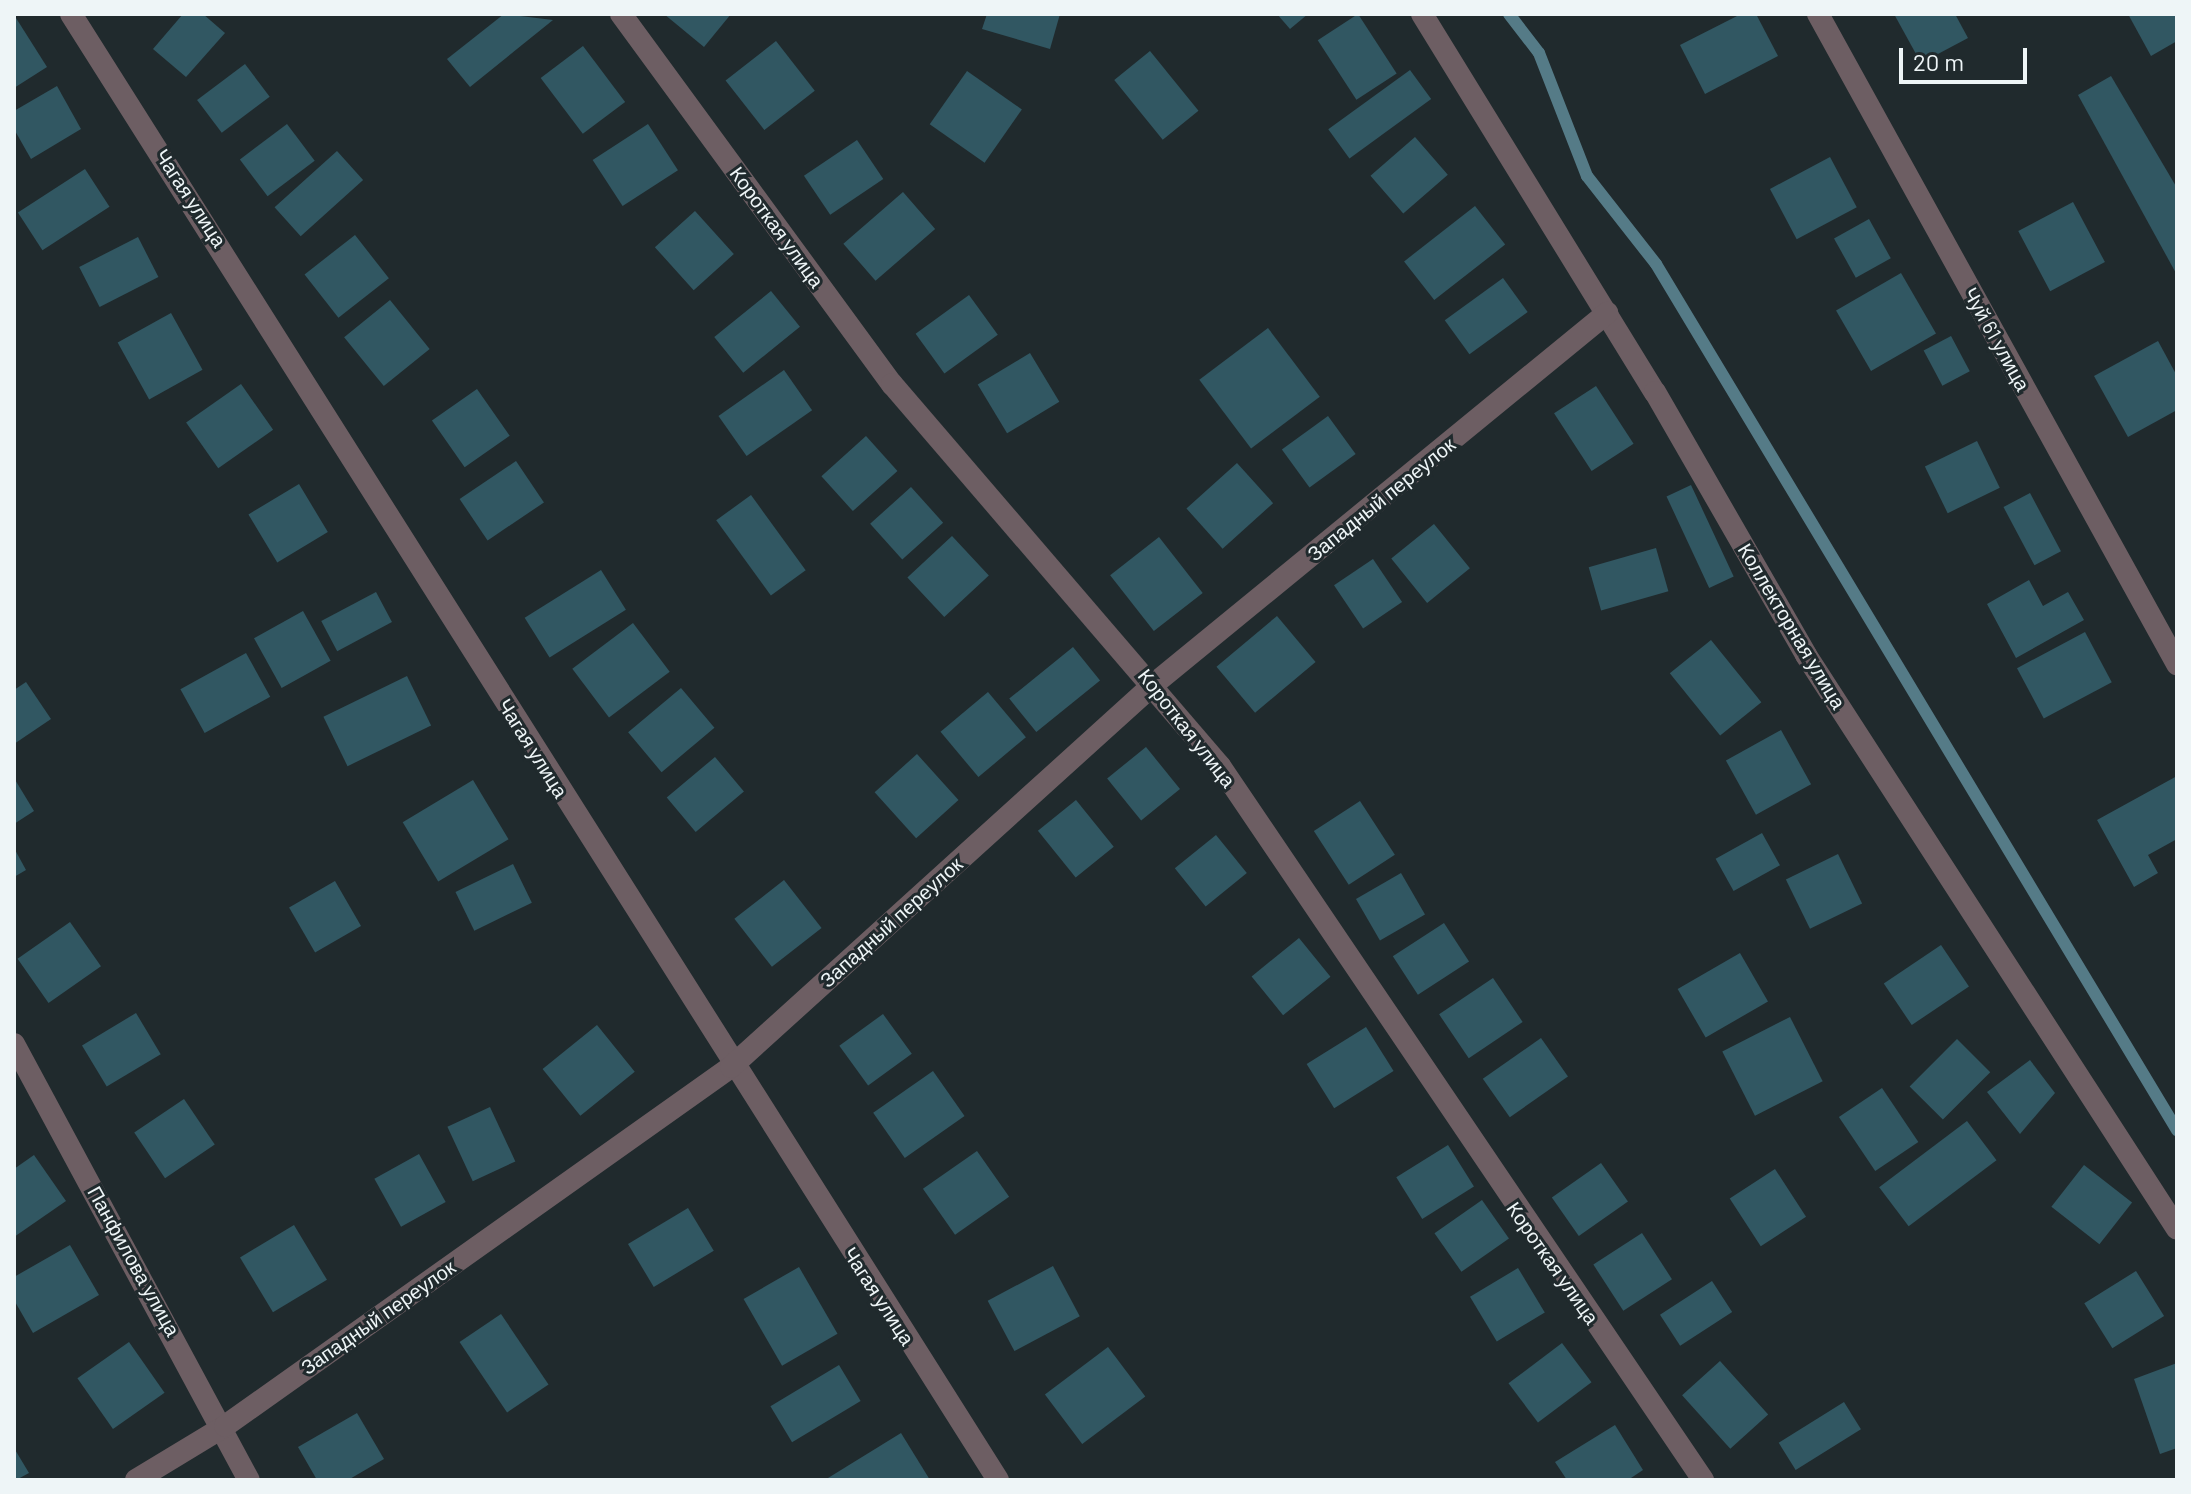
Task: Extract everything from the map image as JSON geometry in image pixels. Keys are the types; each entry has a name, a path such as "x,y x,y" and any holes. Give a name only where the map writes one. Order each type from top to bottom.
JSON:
{"street":[{"name":"Чагая улица","path":"71,14 731,1067 998,1480"},
{"name":"Короткая улица","path":"621,14 892,384 1154,684 1220,766 1703,1480"},
{"name":"Коллекторная улица","path":"1422,14 1607,313 1806,655 2177,1229"},
{"name":"Чуй 61 улица","path":"1818,14 2177,664"},
{"name":"Западный переулок","path":"136,1480 225,1426 731,1067 1154,684 1607,313"},
{"name":"Панфилова улица","path":"14,1044 225,1426 249,1480"}],"building":[{"path":"183,14 203,14 225,33 186,77 153,49"},
{"path":"504,14 553,20 470,87 447,59"},
{"path":"664,14 731,14 704,47"},
{"path":"987,14 1060,14 1050,49 982,29"},
{"path":"1277,14 1308,14 1290,29"},
{"path":"1358,14 1397,74 1356,100 1318,40"},
{"path":"1741,14 1756,14 1778,56 1705,94 1680,45"},
{"path":"1894,14 1955,14 1968,38 1921,63"},
{"path":"2128,14 2177,14 2177,41 2151,56"},
{"path":"14,19 47,67 14,88"},
{"path":"776,41 815,91 764,130 726,80"},
{"path":"583,46 625,102 583,134 541,78"},
{"path":"1150,51 1198,111 1163,140 1114,80"},
{"path":"245,64 270,97 222,133 197,100"},
{"path":"1410,70 1431,99 1349,158 1328,129"},
{"path":"967,71 1022,109 985,163 930,124"},
{"path":"2111,76 2177,188 2177,275 2078,95"},
{"path":"57,86 81,129 31,159 14,129 14,111"},
{"path":"287,124 315,161 268,196 240,160"},
{"path":"648,124 678,170 623,206 593,160"},
{"path":"1415,137 1448,175 1403,213 1370,176"},
{"path":"857,140 883,179 830,215 804,176"},
{"path":"337,151 363,180 301,236 275,207"},
{"path":"1830,157 1857,207 1797,239 1770,189"},
{"path":"85,169 110,207 42,250 18,213"},
{"path":"903,192 935,229 876,281 843,244"},
{"path":"2073,202 2105,262 2050,291 2018,231"},
{"path":"1475,206 1505,245 1434,300 1404,261"},
{"path":"695,211 734,254 694,290 655,247"},
{"path":"1869,219 1891,258 1856,278 1834,238"},
{"path":"355,235 389,278 338,318 305,274"},
{"path":"138,237 158,277 100,307 79,267"},
{"path":"1901,273 1936,334 1871,371 1836,310"},
{"path":"1503,278 1528,312 1469,354 1445,320"},
{"path":"771,291 800,327 743,373 714,337"},
{"path":"969,295 998,335 944,373 916,334"},
{"path":"390,300 430,349 384,386 344,337"},
{"path":"171,313 203,370 149,399 118,343"},
{"path":"1268,328 1320,397 1251,448 1199,380"},
{"path":"1951,336 1970,371 1942,386 1924,351"},
{"path":"2158,341 2177,376 2177,410 2128,437 2094,376"},
{"path":"1030,353 1059,402 1007,433 978,384"},
{"path":"784,370 812,410 747,456 718,416"},
{"path":"241,384 273,430 218,468 186,422"},
{"path":"1596,386 1634,444 1592,471 1554,413"},
{"path":"477,389 510,436 465,467 432,421"},
{"path":"1328,416 1356,454 1310,488 1282,450"},
{"path":"866,436 897,471 853,511 821,476"},
{"path":"1977,441 2000,488 1948,513 1925,466"},
{"path":"516,461 544,502 488,540 460,499"},
{"path":"1237,463 1273,503 1223,549 1186,509"},
{"path":"299,484 328,532 277,562 248,514"},
{"path":"1691,485 1734,577 1709,588 1667,496"},
{"path":"911,487 943,523 902,559 870,524"},
{"path":"2030,493 2061,551 2034,565 2004,507"},
{"path":"751,495 806,570 771,596 716,520"},
{"path":"1434,524 1470,568 1427,603 1391,559"},
{"path":"952,536 989,575 944,617 907,578"},
{"path":"1159,537 1203,593 1154,631 1110,575"},
{"path":"1656,548 1668,591 1601,611 1589,567"},
{"path":"1373,559 1402,602 1363,628 1334,585"},
{"path":"601,570 626,610 550,658 525,618"},
{"path":"2029,580 2043,606 2068,592 2084,620 2016,658 1987,604"},
{"path":"376,592 392,622 337,651 321,621"},
{"path":"303,611 331,661 282,688 254,638"},
{"path":"1277,616 1316,662 1255,713 1216,667"},
{"path":"633,623 670,672 609,717 572,669"},
{"path":"2085,632 2112,682 2044,718 2017,668"},
{"path":"1711,640 1761,702 1720,736 1670,673"},
{"path":"1073,647 1100,680 1036,732 1009,699"},
{"path":"246,653 270,697 205,733 180,689"},
{"path":"407,676 431,725 348,766 323,717"},
{"path":"26,682 51,719 14,744 14,690"},
{"path":"681,688 714,728 662,772 628,732"},
{"path":"988,692 1026,737 978,777 941,732"},
{"path":"1781,730 1811,784 1756,815 1726,761"},
{"path":"1146,747 1180,789 1141,820 1107,778"},
{"path":"917,754 958,800 916,838 875,792"},
{"path":"715,757 744,791 696,832 667,797"},
{"path":"2177,776 2177,839 2148,855 2158,873 2134,887 2097,820"},
{"path":"14,778 34,811 14,824"},
{"path":"473,780 509,839 438,881 403,822"},
{"path":"1076,800 1114,847 1076,877 1038,831"},
{"path":"1360,801 1395,855 1349,885 1314,831"},
{"path":"1762,833 1780,865 1734,891 1716,859"},
{"path":"1216,835 1247,873 1206,906 1175,868"},
{"path":"14,848 26,870 14,877"},
{"path":"1838,854 1862,903 1810,929 1786,879"},
{"path":"513,864 532,903 474,931 455,892"},
{"path":"1401,873 1425,915 1380,941 1356,899"},
{"path":"784,880 822,928 772,967 734,919"},
{"path":"335,881 361,926 315,953 289,908"},
{"path":"70,922 101,966 49,1003 18,959"},
{"path":"1444,923 1469,962 1418,995 1393,956"},
{"path":"1299,938 1330,977 1283,1015 1252,976"},
{"path":"1941,945 1969,986 1912,1025 1884,984"},
{"path":"1740,953 1768,1001 1706,1037 1678,989"},
{"path":"1493,978 1523,1022 1469,1058 1439,1014"},
{"path":"136,1013 161,1054 107,1087 82,1045"},
{"path":"883,1014 912,1054 868,1085 839,1046"},
{"path":"1790,1017 1823,1081 1755,1116 1722,1052"},
{"path":"597,1025 635,1072 580,1116 543,1069"},
{"path":"1366,1027 1394,1071 1334,1108 1307,1064"},
{"path":"1541,1038 1568,1077 1510,1117 1483,1079"},
{"path":"1957,1039 1990,1072 1943,1120 1910,1086"},
{"path":"2030,1060 2055,1093 2020,1134 1987,1092"},
{"path":"933,1071 965,1116 905,1158 873,1113"},
{"path":"1882,1088 1918,1142 1875,1171 1839,1117"},
{"path":"184,1099 215,1145 165,1178 134,1133"},
{"path":"490,1107 515,1161 473,1181 447,1127"},
{"path":"1967,1121 1996,1160 1909,1226 1879,1187"},
{"path":"1448,1145 1474,1187 1422,1219 1396,1177"},
{"path":"977,1151 1009,1197 955,1235 923,1189"},
{"path":"419,1154 446,1202 401,1227 374,1179"},
{"path":"34,1155 66,1201 14,1237 14,1169"},
{"path":"1601,1163 1628,1202 1579,1236 1552,1197"},
{"path":"2084,1165 2132,1203 2099,1244 2051,1207"},
{"path":"1775,1169 1806,1217 1761,1246 1730,1198"},
{"path":"1482,1200 1509,1239 1461,1272 1434,1233"},
{"path":"688,1208 714,1251 654,1287 628,1244"},
{"path":"294,1225 327,1280 273,1312 240,1257"},
{"path":"1642,1233 1672,1279 1623,1311 1593,1265"},
{"path":"70,1245 99,1295 33,1333 14,1300 14,1277"},
{"path":"1053,1266 1080,1316 1014,1351 988,1301"},
{"path":"799,1267 838,1334 782,1366 744,1299"},
{"path":"1518,1268 1545,1313 1497,1341 1470,1297"},
{"path":"2136,1271 2164,1316 2112,1348 2084,1303"},
{"path":"1712,1281 1732,1312 1680,1346 1660,1315"},
{"path":"501,1314 549,1384 507,1412 460,1342"},
{"path":"129,1342 165,1393 113,1429 77,1378"},
{"path":"1562,1343 1591,1382 1538,1422 1508,1383"},
{"path":"1108,1347 1145,1397 1082,1444 1045,1395"},
{"path":"1720,1361 1768,1415 1730,1449 1682,1395"},
{"path":"2177,1363 2177,1448 2160,1454 2134,1379"},
{"path":"839,1365 861,1401 792,1442 770,1406"},
{"path":"1844,1402 1861,1429 1796,1470 1779,1443"},
{"path":"357,1413 384,1459 348,1480 317,1480 298,1447"},
{"path":"1615,1425 1643,1470 1628,1480 1567,1480 1555,1462"},
{"path":"901,1433 930,1480 829,1480 828,1478"},
{"path":"14,1448 29,1473 16,1480 14,1480"}],"waterway":[{"path":"1509,14 1539,53 1587,176 1656,264 2177,1130"}]}
